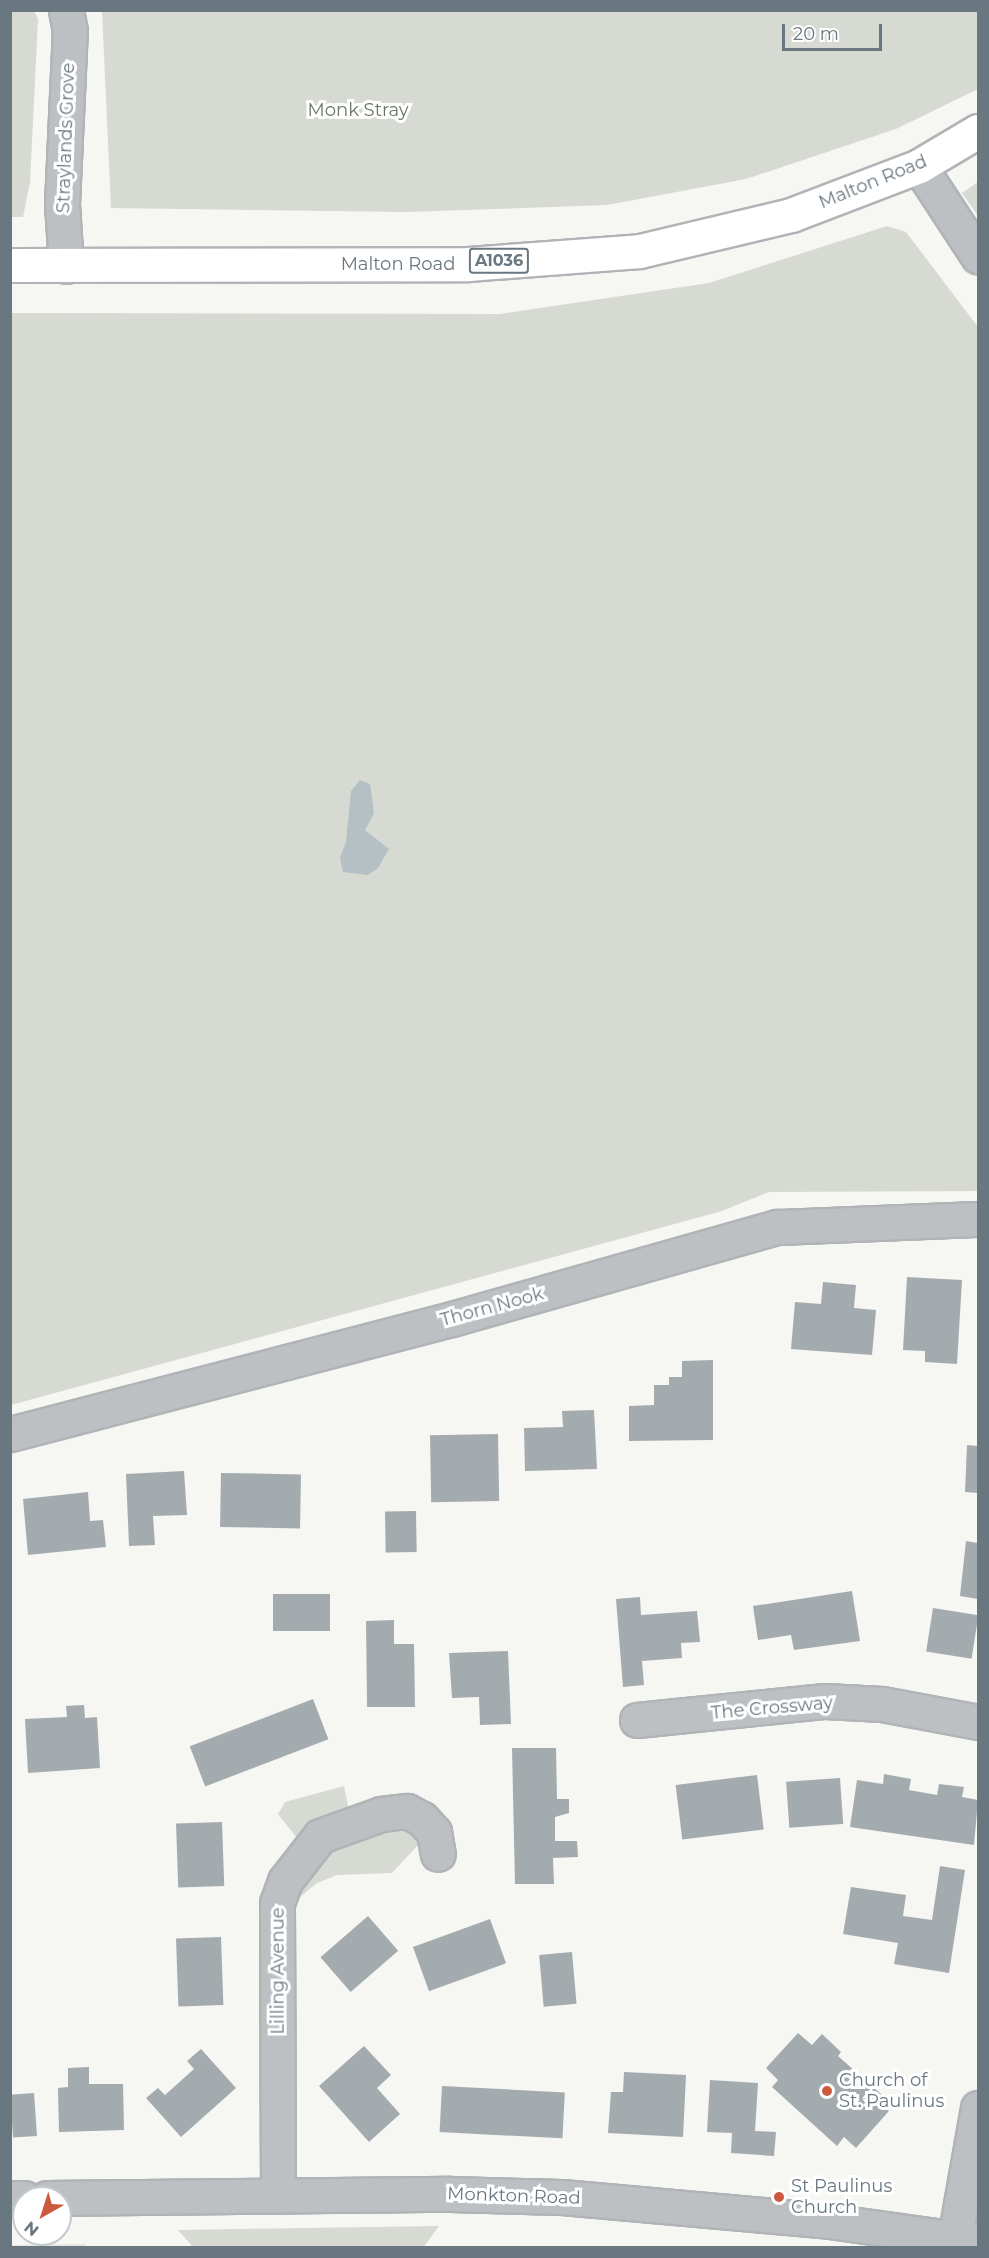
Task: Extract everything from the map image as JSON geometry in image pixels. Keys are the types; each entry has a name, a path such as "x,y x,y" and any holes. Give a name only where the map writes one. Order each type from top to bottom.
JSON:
{"main road":[{"name":"Malton Road","path":"10,265 468,264 640,251 769,222 920,166 978,131"}],"street":[{"name":"Straylands Grove","path":"66,10 70,31 62,204 66,266"},
{"path":"920,166 978,256"},
{"name":"Thorn Nook","path":"10,1434 452,1319 777,1227 978,1219"},
{"name":"The Crossway","path":"637,1720 825,1701 882,1704 978,1722"},
{"name":"Lilling Avenue","path":"278,2195 277,1903 285,1881 320,1836 349,1822 381,1814 406,1811 422,1819 434,1832 438,1854"},
{"path":"967,2240 978,2108"},
{"name":"Monkton Road","path":"72,2198 278,2195 562,2197 713,2208 967,2240"}],"shaded area":[{"path":"360,780 370,784 374,813 365,830 389,849 378,868 368,875 343,872 340,858 346,842 351,791"},
{"path":"86,2244 86,2248 10,2247 11,2245 72,2246"}],"green space":[{"path":"10,11 34,11 38,19 30,182 23,217 11,217"},
{"name":"Monk Stray","path":"102,11 978,11 978,89 896,129 746,179 607,205 406,212 111,208"},
{"path":"978,182 978,216 962,193"},
{"path":"887,226 906,232 978,327 978,1191 769,1192 722,1211 11,1405 11,313 500,314 709,283"},
{"path":"344,1786 349,1811 300,1842 278,1814 285,1802"},
{"path":"399,1826 420,1834 419,1844 392,1873 337,1875 317,1883 289,1906 295,1884 342,1835"},
{"path":"439,2226 423,2248 193,2247 178,2230"}],"building":[{"path":"907,1277 962,1280 957,1364 925,1362 925,1351 903,1350"},
{"path":"823,1282 856,1285 854,1308 876,1310 872,1355 791,1349 795,1302 821,1304"},
{"path":"713,1360 713,1440 629,1441 629,1406 654,1405 654,1385 669,1385 669,1377 682,1377 682,1361"},
{"path":"594,1410 597,1469 525,1471 524,1428 563,1427 562,1411"},
{"path":"498,1434 499,1501 431,1502 430,1435"},
{"path":"967,1445 978,1446 978,1493 965,1492"},
{"path":"184,1471 187,1515 153,1516 155,1545 129,1546 126,1474"},
{"path":"221,1473 301,1474 300,1528 220,1527"},
{"path":"88,1492 90,1521 103,1520 106,1547 28,1555 23,1499"},
{"path":"416,1511 417,1552 386,1553 385,1512"},
{"path":"966,1541 978,1543 978,1599 960,1596"},
{"path":"852,1591 860,1641 794,1650 791,1635 758,1640 753,1606"},
{"path":"273,1594 330,1594 330,1631 273,1631"},
{"path":"640,1597 641,1615 697,1611 700,1642 681,1643 682,1658 642,1661 644,1685 623,1687 616,1599"},
{"path":"933,1608 978,1615 972,1659 926,1651"},
{"path":"394,1620 394,1644 414,1644 415,1707 367,1707 366,1621"},
{"path":"508,1651 511,1724 480,1725 479,1697 452,1698 449,1653"},
{"path":"313,1699 328,1739 205,1786 190,1746"},
{"path":"84,1705 85,1718 97,1717 100,1768 28,1773 25,1719 67,1717 66,1706"},
{"path":"512,1748 556,1748 557,1799 569,1799 569,1813 555,1817 555,1841 577,1841 578,1857 553,1858 554,1884 515,1884"},
{"path":"884,1774 911,1779 909,1790 937,1795 939,1784 964,1787 962,1797 978,1800 974,1845 850,1827 857,1780 883,1784"},
{"path":"757,1775 764,1830 682,1840 676,1785"},
{"path":"840,1778 843,1824 789,1828 786,1782"},
{"path":"222,1822 224,1886 178,1888 176,1824"},
{"path":"940,1866 965,1870 949,1973 894,1964 898,1943 843,1934 851,1887 906,1895 903,1916 932,1920"},
{"path":"368,1916 398,1951 351,1992 320,1957"},
{"path":"490,1919 506,1963 429,1991 413,1947"},
{"path":"221,1937 223,2005 178,2007 176,1939"},
{"path":"572,1952 577,2004 544,2007 539,1955"},
{"name":"Church of St. Paulinus","path":"798,2033 812,2045 822,2034 841,2052 838,2056 882,2095 877,2101 889,2111 856,2148 844,2137 837,2146 772,2087 778,2080 766,2068"},
{"path":"364,2046 391,2075 377,2088 400,2114 369,2142 319,2086"},
{"path":"201,2049 236,2088 181,2137 146,2098 158,2088 165,2095 194,2069 187,2061"},
{"path":"89,2067 89,2084 123,2084 124,2130 59,2132 58,2088 68,2087 68,2068"},
{"path":"624,2072 686,2075 683,2137 608,2133 611,2092 623,2092"},
{"path":"710,2080 758,2083 755,2131 776,2132 774,2156 731,2153 732,2133 707,2132"},
{"path":"442,2086 565,2092 562,2138 440,2132"},
{"path":"34,2093 37,2136 13,2138 10,2095"}],"place":[{"name":"Church of St. Paulinus","path":"827,2091"},
{"name":"St Paulinus Church","path":"779,2197"}]}
